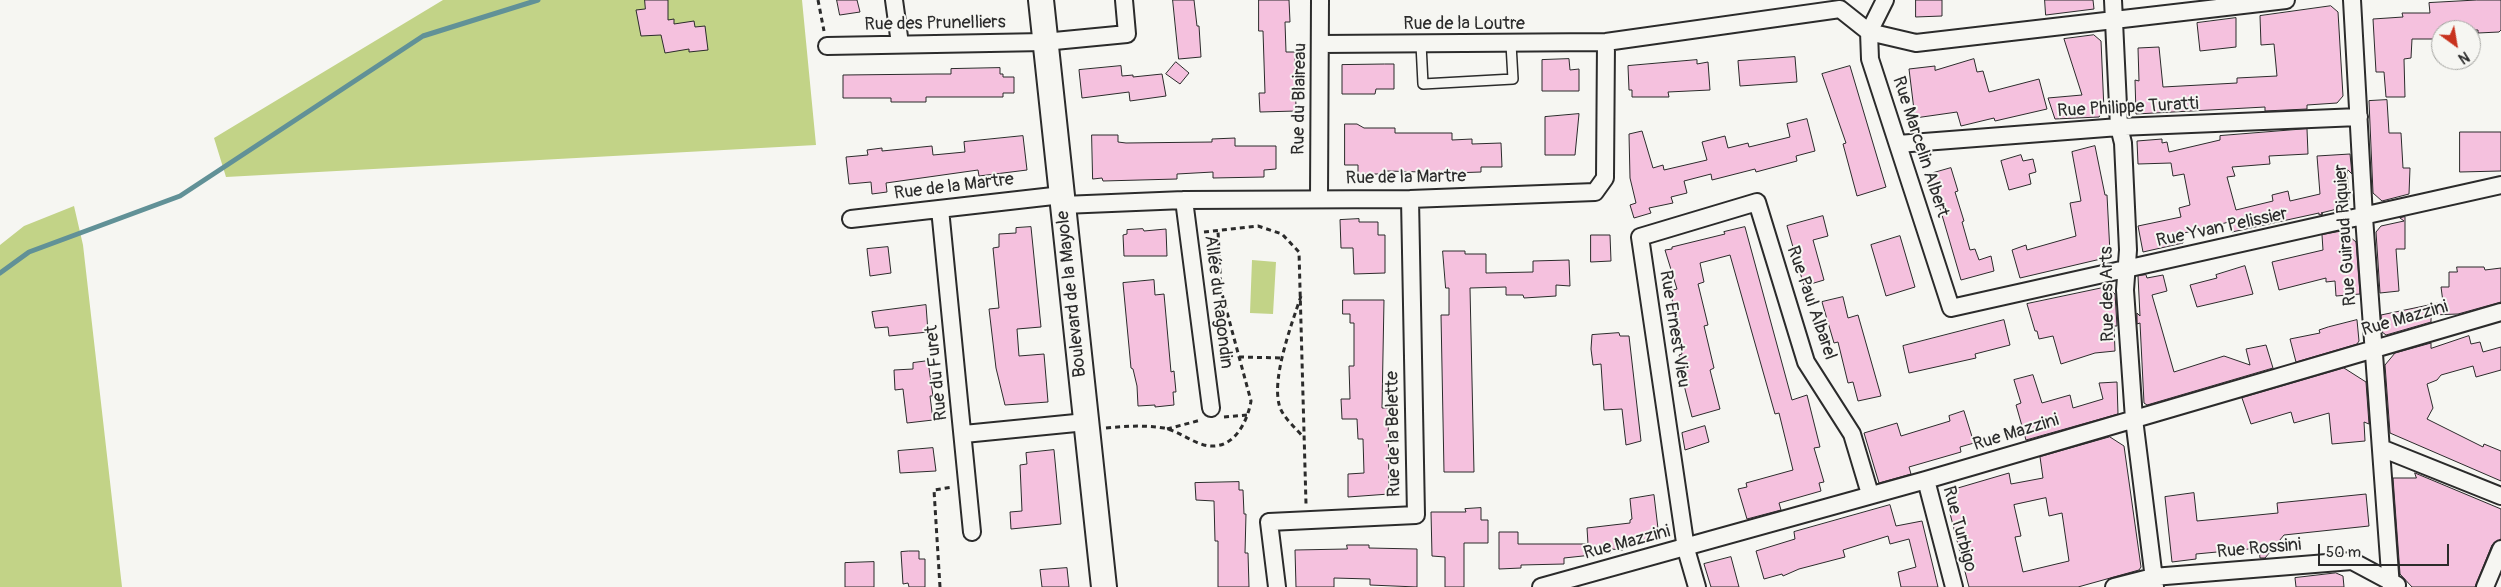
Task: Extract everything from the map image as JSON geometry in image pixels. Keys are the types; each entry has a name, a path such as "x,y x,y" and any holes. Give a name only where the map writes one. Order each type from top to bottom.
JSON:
{"main road":[{"name":"Boulevard de la Mayole","path":"1041,0 1104,587"}],"street":[{"path":"894,0 900,44"},
{"name":"Rue des Prunelliers","path":"827,46 1044,42 1127,34 1124,0"},
{"name":"Rue du Blaireau","path":"1319,198 1320,0"},
{"name":"Rue Marcelin Albert","path":"1885,0 1869,32 1870,59 1951,308"},
{"name":"Rue des Arts","path":"2113,0 2119,127 2123,144 2127,221 2128,250 2125,290 2134,419 2154,582"},
{"path":"1869,32 1916,43 2286,0"},
{"name":"Rue Guiraud Riquier","path":"2352,0 2364,217 2381,448 2394,585"},
{"name":"Rue de la Loutre","path":"1321,44 1606,42 1840,9 1869,32"},
{"name":"Rue de la Martre","path":"851,219 940,209 1062,200 1410,199 1596,192 1605,178 1606,42"},
{"name":"Rue Philippe Turatti","path":"1898,144 2119,127 2359,117"},
{"name":"Rue Yvan Pelissier","path":"1951,308 2501,185"},
{"name":"Rue de la Belette","path":"1277,587 1269,522 1416,515 1410,199"},
{"name":"Allée du Ragondin","path":"1184,200 1211,408"},
{"name":"Rue Paul Albarel","path":"1757,202 1806,362 1852,434 1870,494"},
{"name":"Rue Ernest Vieu","path":"1686,548 1640,237 1757,202"},
{"name":"Rue du Furet","path":"940,209 964,434 972,532"},
{"name":"Rue Mazzini","path":"1541,587 1686,548 1870,494 1926,480 2501,312"},
{"path":"964,434 1086,422"},
{"path":"2381,448 2501,496"},
{"name":"Rue Turbigo","path":"1926,480 1954,587"},
{"path":"1686,548 1697,587"},
{"path":"2485,587 2501,550"},
{"name":"Rue Rossini","path":"2114,587 2352,561 2394,585"}],"lane":[{"path":"1421,44 1423,84 1513,79 1511,44"}],"path":[{"path":"818,0 827,46"},
{"path":"1189,234 1258,226 1282,234 1299,252 1302,293 1307,519"},
{"path":"1302,293 1286,340 1279,384 1279,405 1305,438"},
{"path":"1239,357 1283,358"},
{"path":"940,587 934,490 968,484"}],"green space":[{"path":"443,0 802,0 816,145 226,177 214,138"},
{"path":"74,206 83,245 122,587 0,587 0,245 24,226"},
{"path":"1252,260 1276,262 1273,314 1250,313"}],"building":[{"path":"645,0 668,0 668,20 674,19 674,24 694,21 695,27 705,26 708,50 689,52 689,49 665,53 661,35 641,36 636,10 645,9"},
{"path":"837,0 857,0 860,12 840,15"},
{"path":"1173,0 1194,0 1197,26 1199,26 1201,57 1179,59"},
{"path":"1259,0 1289,0 1290,22 1285,22 1286,52 1295,52 1296,111 1260,112 1259,93 1265,93 1263,31 1259,31"},
{"path":"1916,0 1942,0 1942,16 1916,17"},
{"path":"2045,0 2093,0 2094,9 2046,15"},
{"path":"2501,0 2501,30 2499,32 2481,33 2481,20 2431,20 2431,39 2412,39 2411,58 2404,59 2405,97 2386,97 2384,72 2376,72 2373,19 2403,17 2402,13 2430,13 2429,3"},
{"path":"2331,6 2338,12 2343,96 2337,103 2307,105 2307,109 2265,111 2265,107 2136,114 2135,80 2139,81 2138,48 2159,47 2163,87 2237,83 2237,78 2277,76 2274,44 2261,45 2260,16"},
{"path":"2236,18 2236,47 2200,51 2197,23"},
{"path":"2094,35 2101,41 2104,110 2099,117 2055,119 2048,98 2082,95 2064,39"},
{"path":"1795,57 1797,82 1740,86 1738,61"},
{"path":"1569,59 1570,70 1579,69 1579,91 1542,91 1542,60"},
{"path":"1974,59 1977,72 1983,71 1989,92 2039,79 2047,109 1995,121 1994,118 1961,126 1957,112 1915,118 1909,69 1935,66 1935,70"},
{"path":"1697,60 1697,64 1708,62 1710,90 1668,92 1669,97 1632,97 1632,90 1629,90 1628,66"},
{"path":"1176,62 1189,73 1180,84 1166,74"},
{"path":"1394,64 1394,89 1376,89 1375,94 1342,94 1342,65"},
{"path":"1121,66 1122,76 1133,75 1133,77 1162,74 1166,96 1130,101 1129,92 1082,98 1079,70"},
{"path":"1850,66 1886,187 1857,196 1843,144 1846,143 1822,74"},
{"path":"1000,68 1000,74 1003,74 1003,77 1014,77 1014,93 1003,93 1003,97 926,97 926,102 891,102 891,98 843,98 843,75 951,74 951,69"},
{"path":"2387,100 2389,133 2401,133 2403,168 2410,168 2409,194 2382,201 2373,193 2369,101"},
{"path":"1579,114 1575,155 1545,155 1545,117"},
{"path":"1807,119 1815,151 1796,156 1797,161 1756,172 1755,169 1712,180 1711,174 1684,181 1687,193 1671,197 1673,203 1649,208 1651,213 1634,218 1630,205 1636,203 1630,178 1629,134 1642,131 1653,168 1663,165 1664,170 1707,160 1702,142 1725,136 1728,148 1748,143 1749,147 1790,137 1787,124"},
{"path":"1345,124 1357,124 1364,128 1395,128 1395,133 1452,133 1452,140 1472,139 1472,144 1501,143 1502,167 1481,167 1481,172 1423,174 1423,172 1386,171 1386,174 1358,174 1358,165 1345,165"},
{"path":"2307,129 2308,154 2269,156 2270,164 2232,167 2235,176 2227,177 2236,210 2273,201 2272,195 2288,191 2290,201 2320,194 2317,156 2350,154 2352,174 2347,169 2349,202 2345,207 2319,215 2319,213 2232,232 2229,222 2180,234 2183,243 2143,252 2138,226 2181,217 2179,208 2190,205 2184,174 2173,176 2171,163 2138,164 2137,141 2162,139 2162,143 2167,142 2169,152 2220,140 2220,136"},
{"path":"2460,132 2501,132 2501,171 2460,172"},
{"path":"1092,135 1118,135 1118,142 1126,143 1212,142 1212,139 1235,138 1235,146 1276,146 1276,169 1264,170 1264,177 1213,178 1213,172 1177,174 1177,179 1103,181 1102,178 1093,179"},
{"path":"1023,136 1027,170 979,176 978,170 886,183 887,192 872,194 871,182 849,184 846,157 868,155 867,150 882,148 882,151 932,146 933,155 965,152 964,142"},
{"path":"2095,146 2105,195 2107,195 2110,253 2105,258 2020,278 2012,250 2026,245 2027,250 2076,236 2070,203 2081,201 2072,152"},
{"path":"2021,155 2023,161 2033,159 2036,172 2029,174 2031,184 2009,190 2001,161"},
{"path":"1951,168 1958,191 1955,192 1970,250 1975,249 1979,260 1991,256 1994,271 1961,280 1930,174"},
{"path":"1823,216 1828,236 1813,240 1824,280 1804,286 1787,226"},
{"path":"2405,217 2405,249 2396,249 2399,291 2380,293 2376,232 2381,226 2404,221 2400,218"},
{"path":"1359,219 1359,222 1378,222 1378,235 1385,235 1385,273 1354,274 1353,248 1341,248 1340,220"},
{"path":"1031,227 1041,327 1017,329 1019,356 1044,354 1048,402 1005,405 996,368 989,309 999,308 993,248 999,247 999,234 1016,233 1016,228"},
{"path":"1745,227 1792,400 1807,395 1820,447 1814,448 1824,482 1819,483 1821,491 1779,503 1781,510 1747,519 1738,489 1747,487 1746,483 1793,470 1779,413 1775,414 1730,255 1700,263 1704,282 1698,284 1708,325 1704,326 1714,368 1710,370 1720,409 1692,417 1682,377 1685,376 1679,355 1682,354 1677,333 1680,333 1670,291 1677,289 1665,250"},
{"path":"1143,229 1144,231 1166,229 1167,256 1124,256 1123,235 1127,234 1127,230"},
{"path":"2343,231 2356,242 2360,294 2336,296 2335,281 2326,282 2326,278 2279,290 2272,262 2323,250 2322,235"},
{"path":"1591,235 1610,235 1611,261 1591,262"},
{"path":"1900,236 1915,287 1886,296 1871,245"},
{"path":"888,247 891,273 870,276 867,249"},
{"path":"1443,251 1465,251 1465,254 1486,254 1486,273 1533,272 1533,261 1569,260 1570,286 1556,285 1556,296 1524,298 1523,295 1506,295 1506,287 1470,288 1474,472 1444,472 1441,315 1449,315 1449,288 1446,288"},
{"path":"2245,266 2253,294 2197,307 2190,285 2217,278 2216,275"},
{"path":"2457,267 2484,267 2485,270 2501,268 2501,302 2458,314 2431,315 2431,322 2386,335 2382,332 2381,315 2443,302 2441,287 2449,287 2449,272 2457,272"},
{"path":"2146,275 2147,278 2163,275 2167,291 2152,295 2174,372 2224,356 2250,365 2246,349 2266,345 2273,368 2147,405 2144,403 2140,323 2137,324 2137,313 2140,316 2138,276"},
{"path":"1154,280 1155,295 1164,294 1171,372 1174,371 1176,392 1173,392 1174,405 1138,406 1137,386 1133,369 1131,368 1123,283"},
{"path":"2107,287 2115,294 2117,326 2114,326 2115,351 2095,353 2061,364 2053,336 2039,339 2027,304"},
{"path":"1843,297 1848,318 1858,315 1881,396 1858,401 1853,382 1848,383 1838,342 1834,343 1822,302"},
{"path":"1343,300 1384,300 1382,408 1388,408 1389,494 1348,497 1348,474 1364,473 1363,439 1358,439 1357,419 1342,419 1341,399 1350,399 1349,366 1354,366 1354,323 1350,323 1350,314 1343,314"},
{"path":"926,305 928,332 889,336 888,327 875,328 872,312"},
{"path":"2004,320 2010,345 1975,354 1976,358 1909,373 1903,346"},
{"path":"2357,320 2359,341 2357,344 2296,362 2290,339 2320,333 2319,330"},
{"path":"1619,333 1620,336 1629,336 1641,441 1626,445 1622,409 1604,410 1601,364 1593,365 1591,349 1592,335"},
{"path":"2469,336 2471,344 2480,342 2483,352 2501,347 2501,370 2476,377 2473,366 2441,375 2437,380 2427,384 2433,408 2427,419 2483,447 2484,444 2501,451 2501,481 2390,433 2385,365 2395,353 2431,343 2431,348"},
{"path":"928,361 933,396 930,396 933,420 907,423 903,389 895,390 894,370 913,369 913,363"},
{"path":"2344,368 2366,382 2369,424 2364,422 2365,441 2332,444 2329,413 2294,423 2291,412 2251,424 2242,398"},
{"path":"2033,375 2042,403 2070,395 2073,408 2103,399 2099,383 2117,382 2118,414 2026,440 2016,405 2021,403 2014,380"},
{"path":"1964,411 1974,443 1960,447 1961,452 1909,467 1911,474 1879,483 1864,433 1897,423 1901,436 1950,421 1949,416"},
{"path":"1705,426 1709,442 1685,450 1682,433"},
{"path":"2110,437 2124,446 2141,567 2139,570 2078,587 1969,587 1946,498 1951,490 2009,473 2011,484 2043,478 2040,457","holes":["2046,498 2049,516 2062,513 2069,561 2023,572 2015,537 2021,536 2014,505"]},
{"path":"933,448 936,471 900,473 898,451"},
{"path":"1054,450 1061,524 1011,529 1010,512 1022,511 1020,465 1027,464 1026,453"},
{"path":"2415,473 2501,509 2501,539 2492,545 2475,587 2412,587 2400,574 2393,478 2416,478"},
{"path":"1239,482 1239,490 1243,490 1244,514 1246,514 1245,553 1248,553 1249,587 1218,587 1218,541 1215,541 1214,501 1196,500 1195,483"},
{"path":"2194,493 2197,521 2278,513 2277,503 2366,494 2369,526 2284,535 2265,558 2260,558 2259,548 2196,554 2196,559 2172,562 2165,497"},
{"path":"1654,495 1659,537 1623,543 1623,550 1611,549 1611,553 1564,558 1564,564 1521,565 1521,568 1499,569 1499,532 1518,532 1518,544 1588,544 1587,528 1630,523 1632,519 1630,499"},
{"path":"1890,505 1896,526 1922,521 1938,587 1901,587 1898,572 1916,567 1909,539 1890,544 1888,536 1843,550 1845,557 1799,569 1783,576 1782,574 1764,579 1756,551 1795,539 1794,532"},
{"path":"1481,508 1481,520 1488,520 1488,543 1464,543 1464,587 1445,587 1445,557 1432,556 1431,512 1466,512 1465,509"},
{"path":"1347,545 1369,545 1369,548 1417,549 1417,587 1370,585 1370,579 1334,578 1334,587 1296,587 1295,550 1347,549"},
{"path":"919,551 919,559 925,559 925,587 909,587 908,583 903,584 901,552"},
{"path":"1731,557 1739,587 1711,587 1704,564"},
{"path":"874,562 874,587 845,587 845,563"},
{"path":"1067,568 1069,587 1042,587 1040,570"},
{"path":"2336,573 2343,576 2344,587 2296,587 2295,578"}],"waterway":[{"path":"0,273 29,252 180,196 423,36 538,0"}]}
